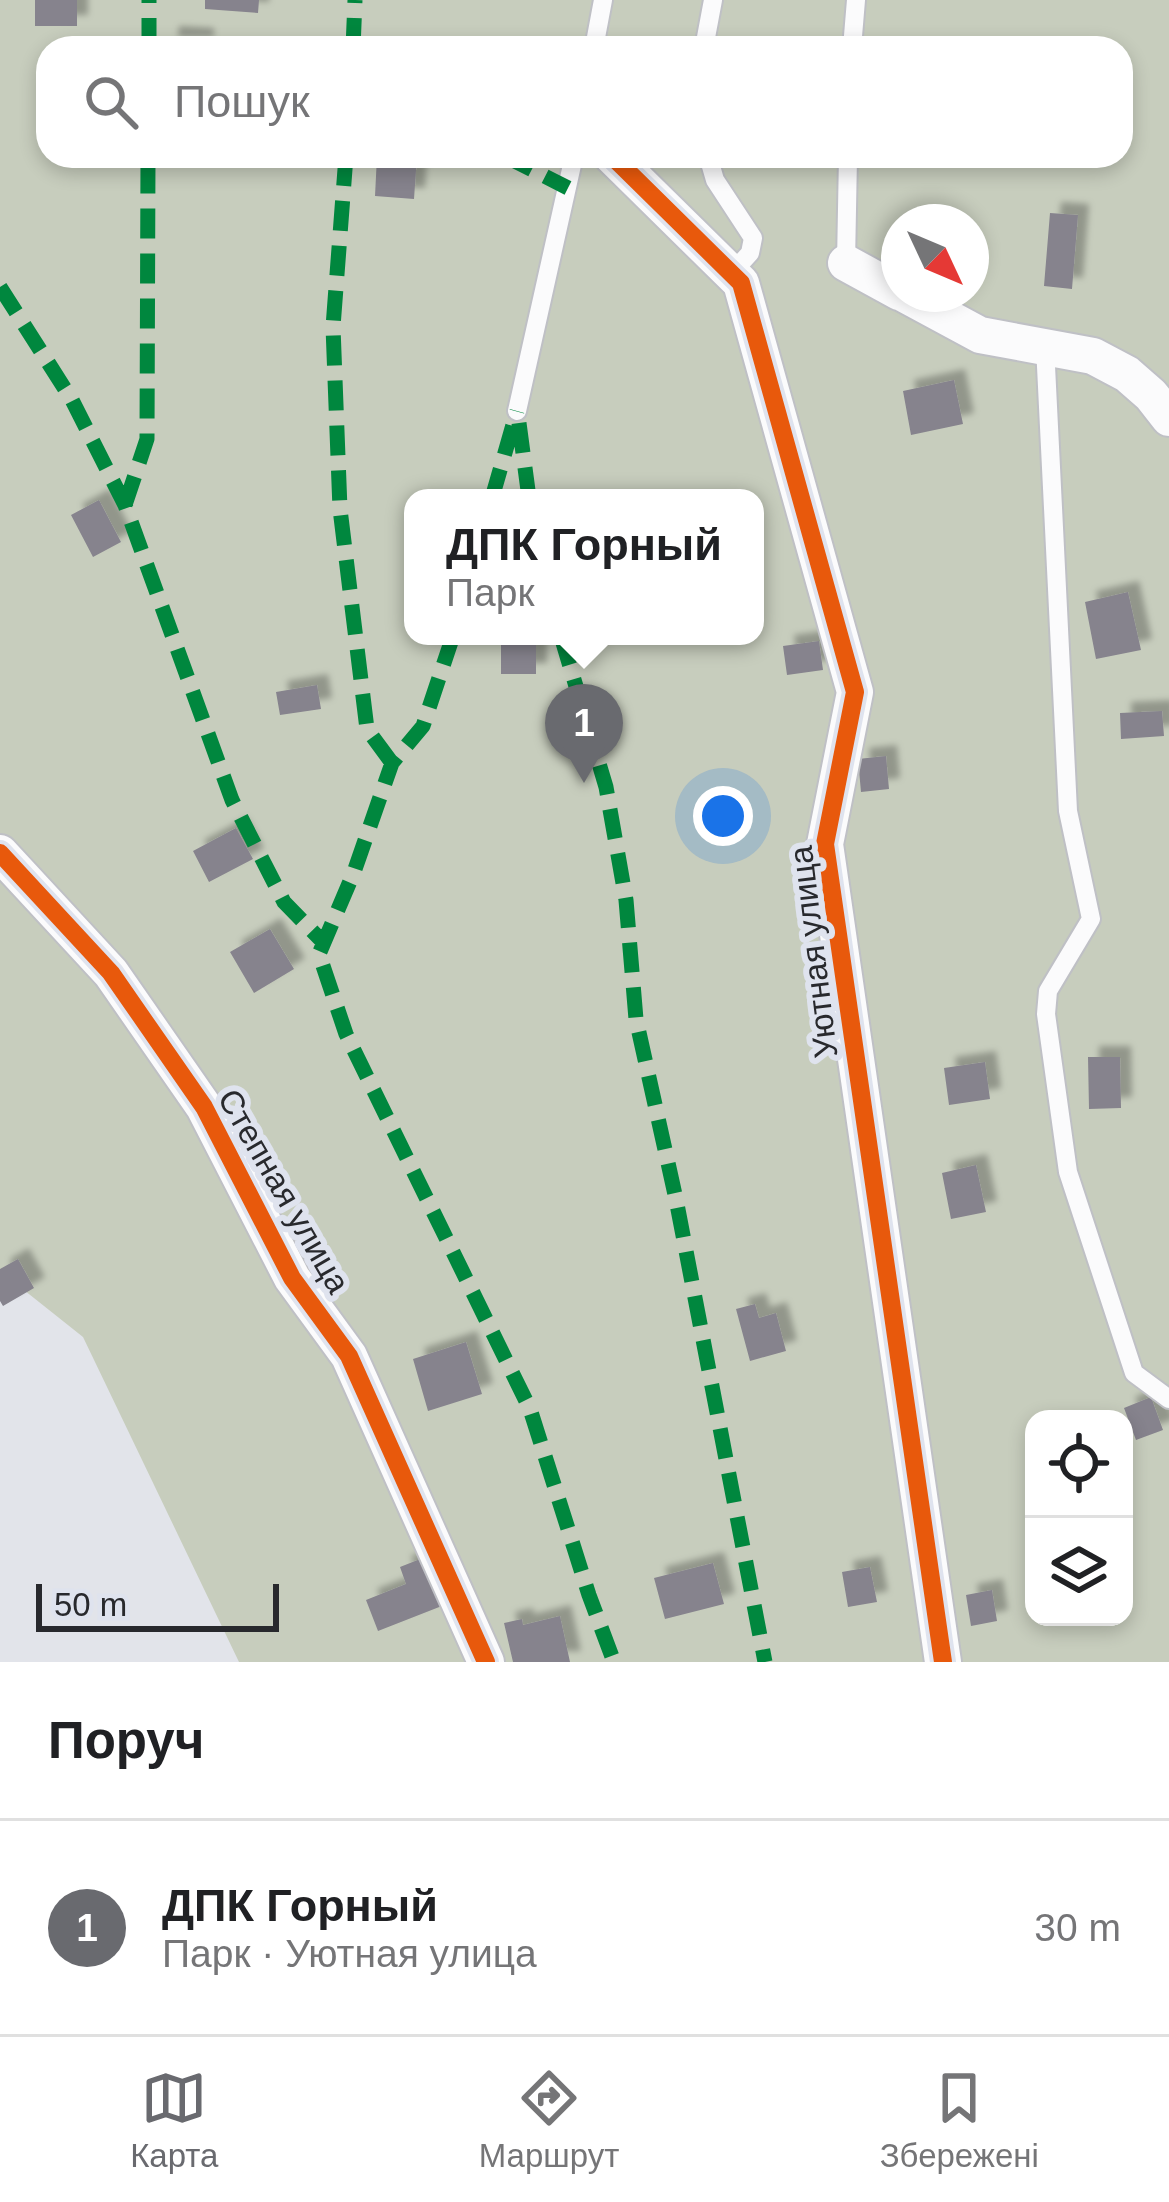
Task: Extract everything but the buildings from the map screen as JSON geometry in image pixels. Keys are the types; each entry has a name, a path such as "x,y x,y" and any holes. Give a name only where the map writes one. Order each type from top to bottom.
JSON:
{"street":[{"name":"Уютная улица","path":"624,168 740,283 855,692 825,844 944,1662"},
{"path":"846,263 881,282"},
{"path":"937,312 980,335 1093,356 1127,374 1169,418"},
{"name":"Степная улица","path":"0,854 111,973 204,1107 292,1278 349,1356 486,1662"}],"lane":[{"path":"596,36 603,0"},
{"path":"706,36 713,0"},
{"path":"853,36 856,0"},
{"path":"517,411 571,168"},
{"path":"712,168 753,238 750,253 731,274"},
{"path":"846,263 848,168"},
{"path":"1045,346 1068,811 1091,919 1048,991 1046,1014 1068,1172 1134,1373 1169,1399"}],"green space":[{"path":"0,0 1169,0 1169,1662 239,1662 83,1337 0,1271"}],"marked path":[{"path":"149,0 149,36"},
{"path":"354,36 355,0"},
{"path":"125,505 147,439 148,168"},
{"path":"345,168 333,327 340,509 367,729 392,763"},
{"path":"529,168 568,188"},
{"path":"0,287 72,400 125,505 232,800 284,902 323,942"},
{"path":"495,489 517,411"},
{"path":"519,423 528,489"},
{"path":"450,645 423,726 392,763 319,954 346,1034 530,1409 614,1662"},
{"path":"564,645 606,787 626,900 636,1019 676,1199 765,1662"}],"cycle path":[{"path":"624,168 741,283 855,692 825,844 943,1662"},
{"path":"0,853 111,973 204,1107 292,1278 349,1356 486,1662"}],"place":[{"name":"ДПК Горный","path":"584,783"}]}
